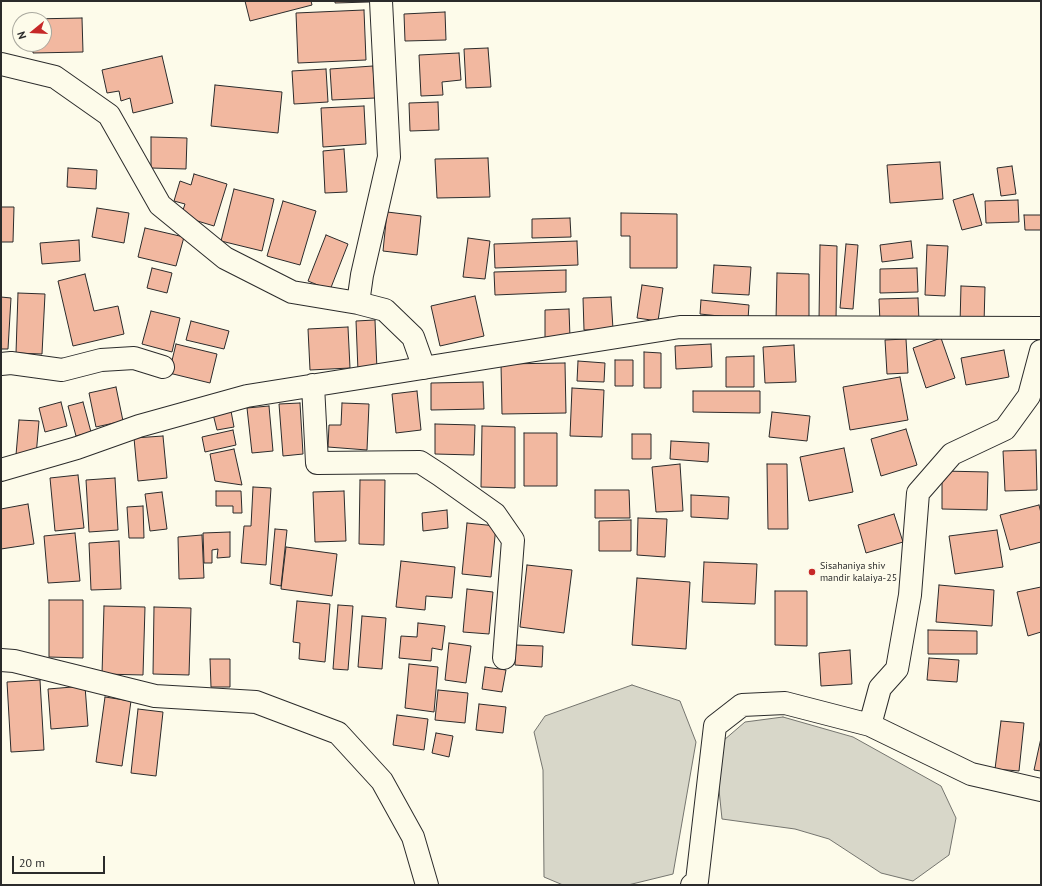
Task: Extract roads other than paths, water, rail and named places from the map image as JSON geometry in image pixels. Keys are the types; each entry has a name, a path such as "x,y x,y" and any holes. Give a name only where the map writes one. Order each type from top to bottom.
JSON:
{"street":[{"path":"358,303 362,275 389,157 381,1"},
{"path":"1,64 55,77 109,115 160,205 225,258 292,292 358,303 385,310 413,337 424,368"},
{"path":"1,470 77,448 139,426 247,396 680,327 1041,328"},
{"path":"870,725 880,688 898,669 910,595 918,493 952,454 1005,429 1029,396 1041,351"},
{"path":"1,364 10,363 62,370 101,360 134,358 163,367"},
{"path":"313,385 317,463 420,462 495,514 513,540 504,658"},
{"path":"1,660 22,663 155,696 256,702 338,733 382,781 413,837 427,885"},
{"path":"692,885 697,881 715,726 742,705 785,703 870,725 971,774 1041,790"}],"place":[{"name":"Sisahaniya shiv mandir kalaiya-25","path":"812,572"}]}
